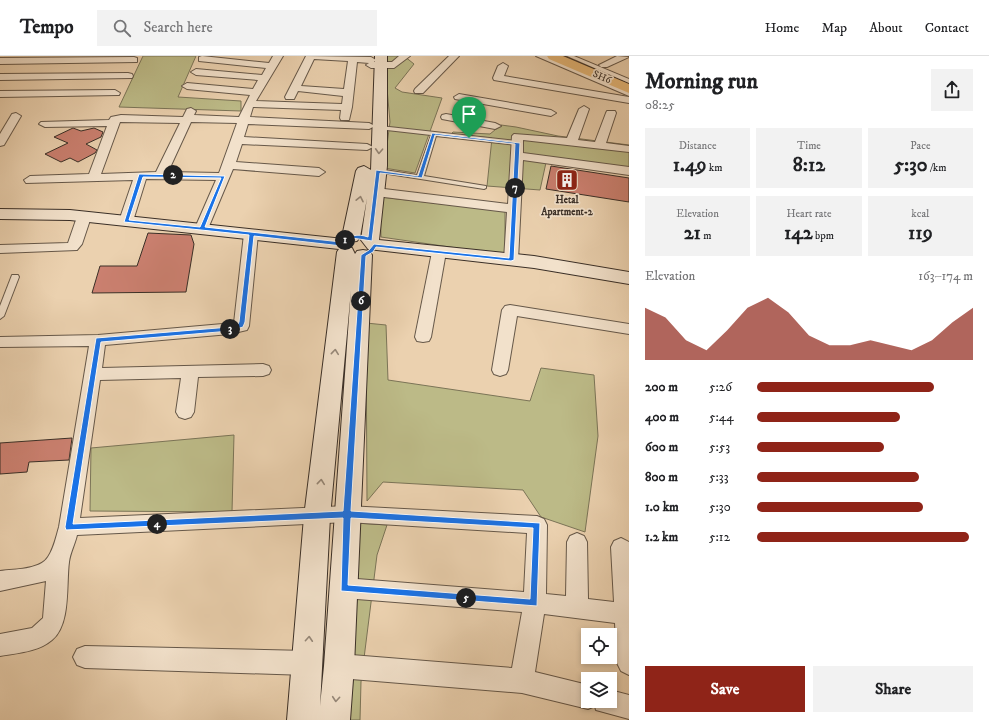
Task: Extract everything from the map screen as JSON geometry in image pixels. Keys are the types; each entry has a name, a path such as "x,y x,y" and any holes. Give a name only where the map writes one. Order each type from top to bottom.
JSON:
{"main road":[{"name":"SH6","path":"553,56 629,89"},
{"path":"582,56 629,76"}],"street":[{"path":"202,228 229,165 249,104 278,56"},
{"path":"288,101 312,56 375,61 394,65 405,56"},
{"path":"419,91 454,56"},
{"path":"541,56 629,93"},
{"path":"604,65 625,56"},
{"path":"202,59 272,66"},
{"path":"345,125 353,59"},
{"path":"0,61 134,60"},
{"path":"30,77 41,61"},
{"path":"303,720 317,517 358,245 376,192 378,171 374,127 375,61"},
{"path":"503,66 498,78 501,80 629,100"},
{"path":"196,72 265,78"},
{"path":"0,77 128,76"},
{"path":"0,91 11,77"},
{"path":"186,86 256,92"},
{"path":"294,88 349,93"},
{"path":"0,94 113,98 0,105"},
{"path":"22,104 29,94"},
{"path":"459,97 551,113"},
{"path":"249,104 347,107"},
{"path":"495,126 502,104"},
{"path":"571,142 584,109"},
{"path":"600,145 610,113"},
{"path":"0,143 16,116"},
{"path":"94,177 112,123 115,119 188,116 244,121 374,127"},
{"path":"160,175 188,116"},
{"path":"446,117 495,126 518,139 571,142 629,149"},
{"path":"45,124 112,123"},
{"path":"334,720 344,588 358,245 367,147 374,127"},
{"path":"511,260 518,139"},
{"path":"237,140 367,147"},
{"path":"517,156 629,172"},
{"path":"229,165 319,172"},
{"path":"126,221 141,175"},
{"path":"30,180 141,175 224,177"},
{"path":"376,192 514,209"},
{"path":"0,214 84,217 439,252 511,260 629,278"},
{"path":"0,249 72,247 75,244 84,217"},
{"path":"0,342 98,340 230,329 241,326 251,234"},
{"path":"423,337 439,252"},
{"path":"500,370 510,310 629,329"},
{"path":"0,581 47,571 55,566 59,558 69,527 98,340"},
{"path":"93,374 190,373 262,370"},
{"path":"185,412 190,373"},
{"path":"69,527 317,517 347,514 537,525 534,603 522,681"},
{"path":"577,542 577,608"},
{"path":"621,547 628,614 629,663"},
{"path":"0,645 40,636 51,627 54,618 59,558"},
{"path":"344,588 534,603 628,614"},
{"path":"85,657 307,663"},
{"path":"339,666 522,681 581,695"},
{"path":"617,704 629,707"}],"lane":[{"path":"562,56 629,85"},
{"path":"570,56 629,81"},
{"path":"374,127 434,134 518,139"},
{"path":"420,177 434,134"},
{"path":"378,171 484,187"},
{"path":"0,316 15,277"}],"shaded area":[{"path":"143,56 196,56 178,97 241,101 241,111 119,107"},
{"path":"386,56 404,56 414,64 395,88 402,92 442,98 415,173 384,168 390,122 386,77"},
{"path":"501,125 558,136 629,145 629,168 547,158 540,190 487,186 492,138 451,134 453,132 490,134"},
{"path":"380,197 505,211 505,255 381,237"},
{"path":"366,323 386,325 388,380 530,401 541,368 594,375 598,436 585,532 541,517 523,490 383,482 367,501"},
{"path":"234,435 232,512 90,511 91,448"},
{"path":"355,523 387,525 377,555 361,682 360,720 345,720"}],"building":[{"path":"73,128 81,131 94,128 103,132 101,137 86,144 97,150 95,153 78,162 70,158 61,162 45,154 68,143 54,137"},
{"path":"551,166 629,178 629,202 546,189"},
{"path":"148,233 191,235 194,244 186,292 92,293 100,266 137,266"},
{"path":"72,438 69,460 29,462 27,472 0,474 0,443"}],"place":[{"name":"Hetal Apartment-2","path":"567,180"}],"route":[{"path":"469,138 434,134 420,177 378,171 370,240 356,236 347,239 342,244 202,228 126,221 141,175 224,177 202,228 251,234 242,322 241,326 230,329 98,340 69,527 317,517 347,514 537,525 534,603 344,588 347,514 364,255 372,251 374,245 511,260 518,143 469,138"}]}
